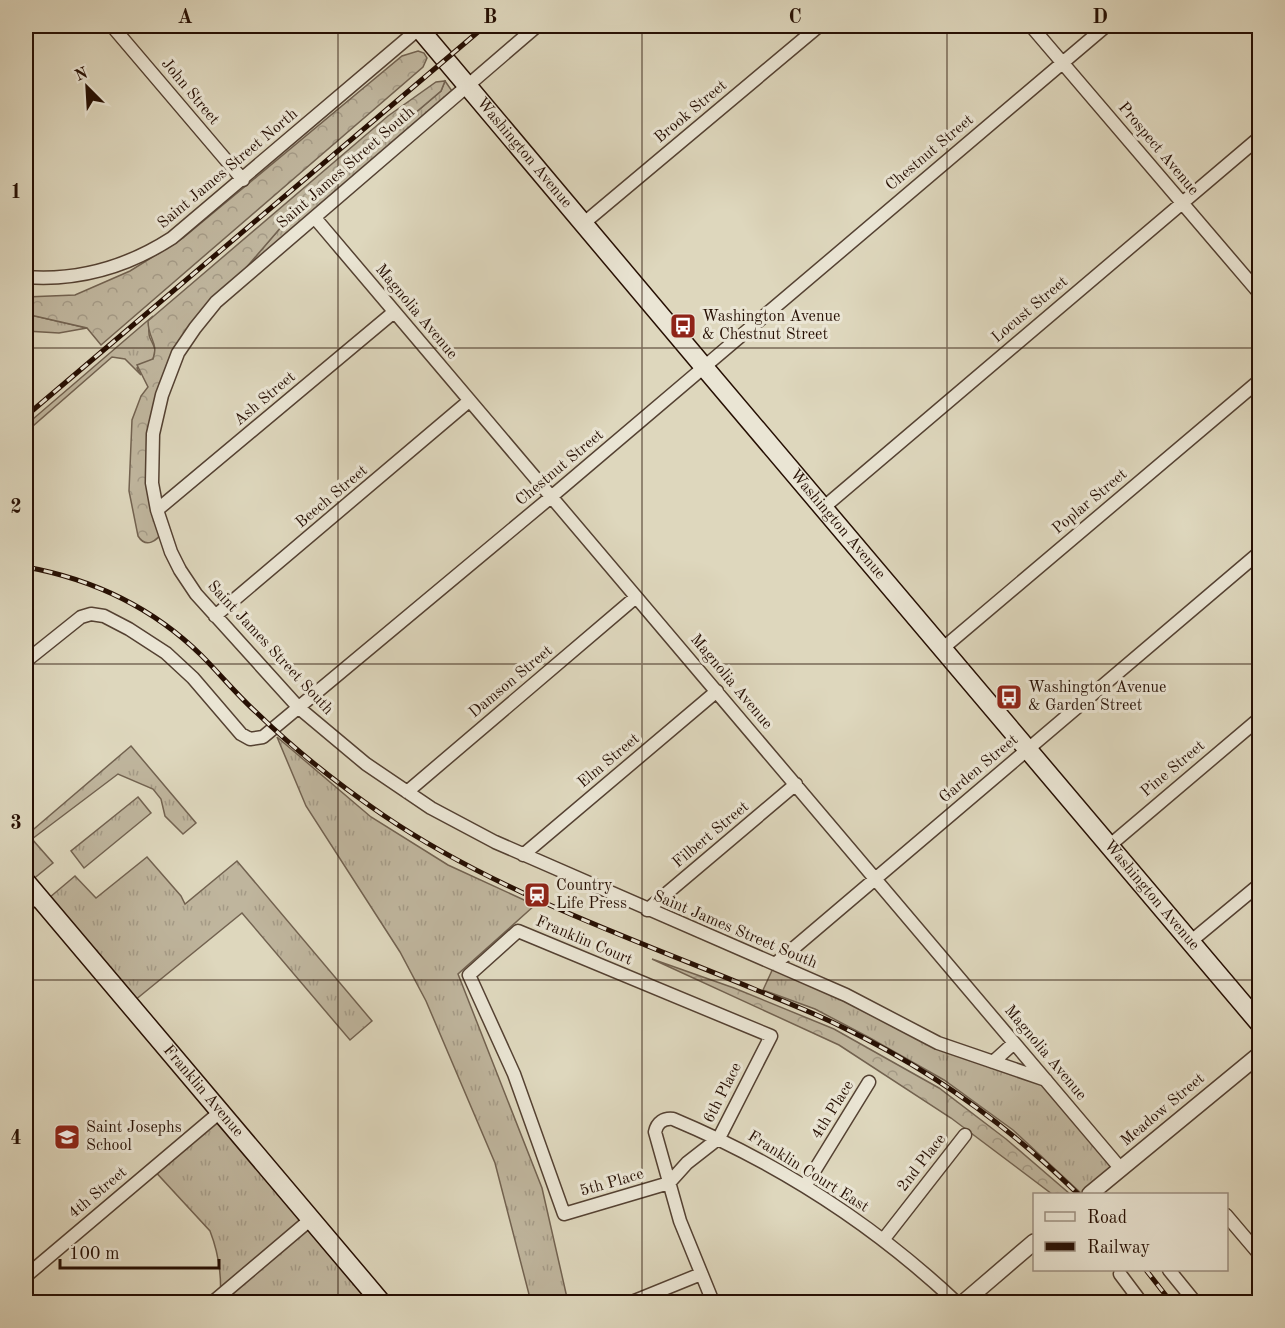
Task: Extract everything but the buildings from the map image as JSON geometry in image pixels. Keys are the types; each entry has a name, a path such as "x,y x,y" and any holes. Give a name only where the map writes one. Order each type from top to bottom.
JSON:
{"main road":[{"name":"Washington Avenue","path":"420,26 704,367 1260,1023"},
{"name":"Franklin Avenue","path":"29,895 220,1112 381,1302"}],"street":[{"name":"John Street","path":"112,26 243,180"},
{"name":"Saint James Street North","path":"26,277 76,276 105,270 129,261 172,238 243,180 420,26"},
{"name":"Saint James Street South","path":"537,26 216,302 195,328 178,354 162,395 153,434 152,483 157,510 162,531 180,570 215,616 298,708 346,749 407,792 463,825 523,855 846,995 938,1043 1046,1080"},
{"name":"Brook Street","path":"584,223 819,26"},
{"name":"Prospect Avenue","path":"1031,26 1260,294"},
{"name":"Chestnut Street","path":"26,661 81,616 96,614 129,629 166,653 193,678 245,736 255,739 263,737 551,497 1106,26"},
{"name":"Locust Street","path":"823,508 1260,137"},
{"name":"Magnolia Avenue","path":"315,218 1121,1168"},
{"name":"Ash Street","path":"157,510 393,312"},
{"name":"Poplar Street","path":"942,649 1260,380"},
{"name":"Beech Street","path":"215,616 469,401"},
{"name":"Garden Street","path":"775,964 1260,552"},
{"name":"Damson Street","path":"407,792 636,597"},
{"name":"Elm Street","path":"523,855 717,691"},
{"name":"Pine Street","path":"1109,846 1260,718"},
{"name":"Filbert Street","path":"647,910 796,784"},
{"path":"1191,942 1260,884"},
{"name":"Franklin Court","path":"564,1214 513,1074 469,975 518,931 771,1036"},
{"name":"6th Place","path":"669,1183 687,1163 719,1138 771,1036"},
{"path":"993,1062 1014,1043"},
{"name":"Meadow Street","path":"1091,1193 1260,1054"},
{"name":"4th Place","path":"805,1186 869,1082"},
{"name":"4th Street","path":"26,1276 220,1112"},
{"name":"Franklin Court East","path":"669,1183 655,1131 658,1125 667,1119 673,1119 763,1160 836,1205 928,1276 956,1302"},
{"name":"2nd Place","path":"883,1240 965,1135"},
{"path":"669,1183 680,1221 713,1302"},
{"name":"5th Place","path":"564,1214 669,1183"},
{"path":"1228,1216 1260,1255"},
{"path":"213,1302 310,1219"},
{"path":"964,1302 1033,1244"},
{"path":"1171,1271 1195,1302"},
{"path":"632,1302 701,1274"},
{"path":"1120,1274 1141,1302"}],"green space":[{"path":"418,51 424,53 427,58 423,67 101,345 87,328 26,314 26,297 75,295 130,271 183,238 402,56"},
{"path":"445,81 459,101 216,302 282,226 441,91"},
{"path":"445,81 441,91 282,226 202,319 187,340 153,437 163,531 155,540 144,542 138,536 129,491 132,420 141,396 148,387 137,365 153,359 155,354 148,321 388,116 436,82"},
{"path":"26,314 87,328 59,333 26,331"},
{"path":"153,316 149,321 149,336 155,352 153,359 137,368 141,375 125,359 112,357 26,432 26,425"},
{"path":"277,737 371,817 448,865 535,905 458,974 542,1188 568,1302 531,1302 495,1163 426,1001 400,952 306,806"},
{"path":"131,746 196,823 183,834 165,816 161,799 153,789 118,774 32,839 53,863 27,884 26,832 28,834"},
{"path":"138,797 151,813 84,868 71,851"},
{"path":"147,857 181,896 185,904 237,861 372,1021 350,1040 242,913 129,1005 43,903 75,876 96,898"},
{"path":"652,959 734,988 834,1029 939,1088 1006,1139 1069,1193 1051,1193 951,1118 839,1045"},
{"path":"775,964 938,1043 1036,1076 1121,1169 1094,1193 1081,1193 1013,1130 944,1080 815,1009 763,990"},
{"path":"219,1108 384,1302 220,1302 219,1266 210,1231 151,1167"}],"railway":[{"path":"26,416 485,26"},
{"path":"26,567 97,587 141,609 162,623 201,655 250,706 302,754 366,803 426,842 517,890 808,1011 873,1042 936,1080 996,1122 1077,1193"},
{"path":"1147,1271 1171,1302"}],"place":[{"name":"Washington Avenue & Chestnut Street","path":"683,326"},
{"name":"Washington Avenue & Garden Street","path":"1009,697"},
{"name":"Country Life Press","path":"537,895"},
{"name":"Saint Josephs School","path":"67,1137"}]}
